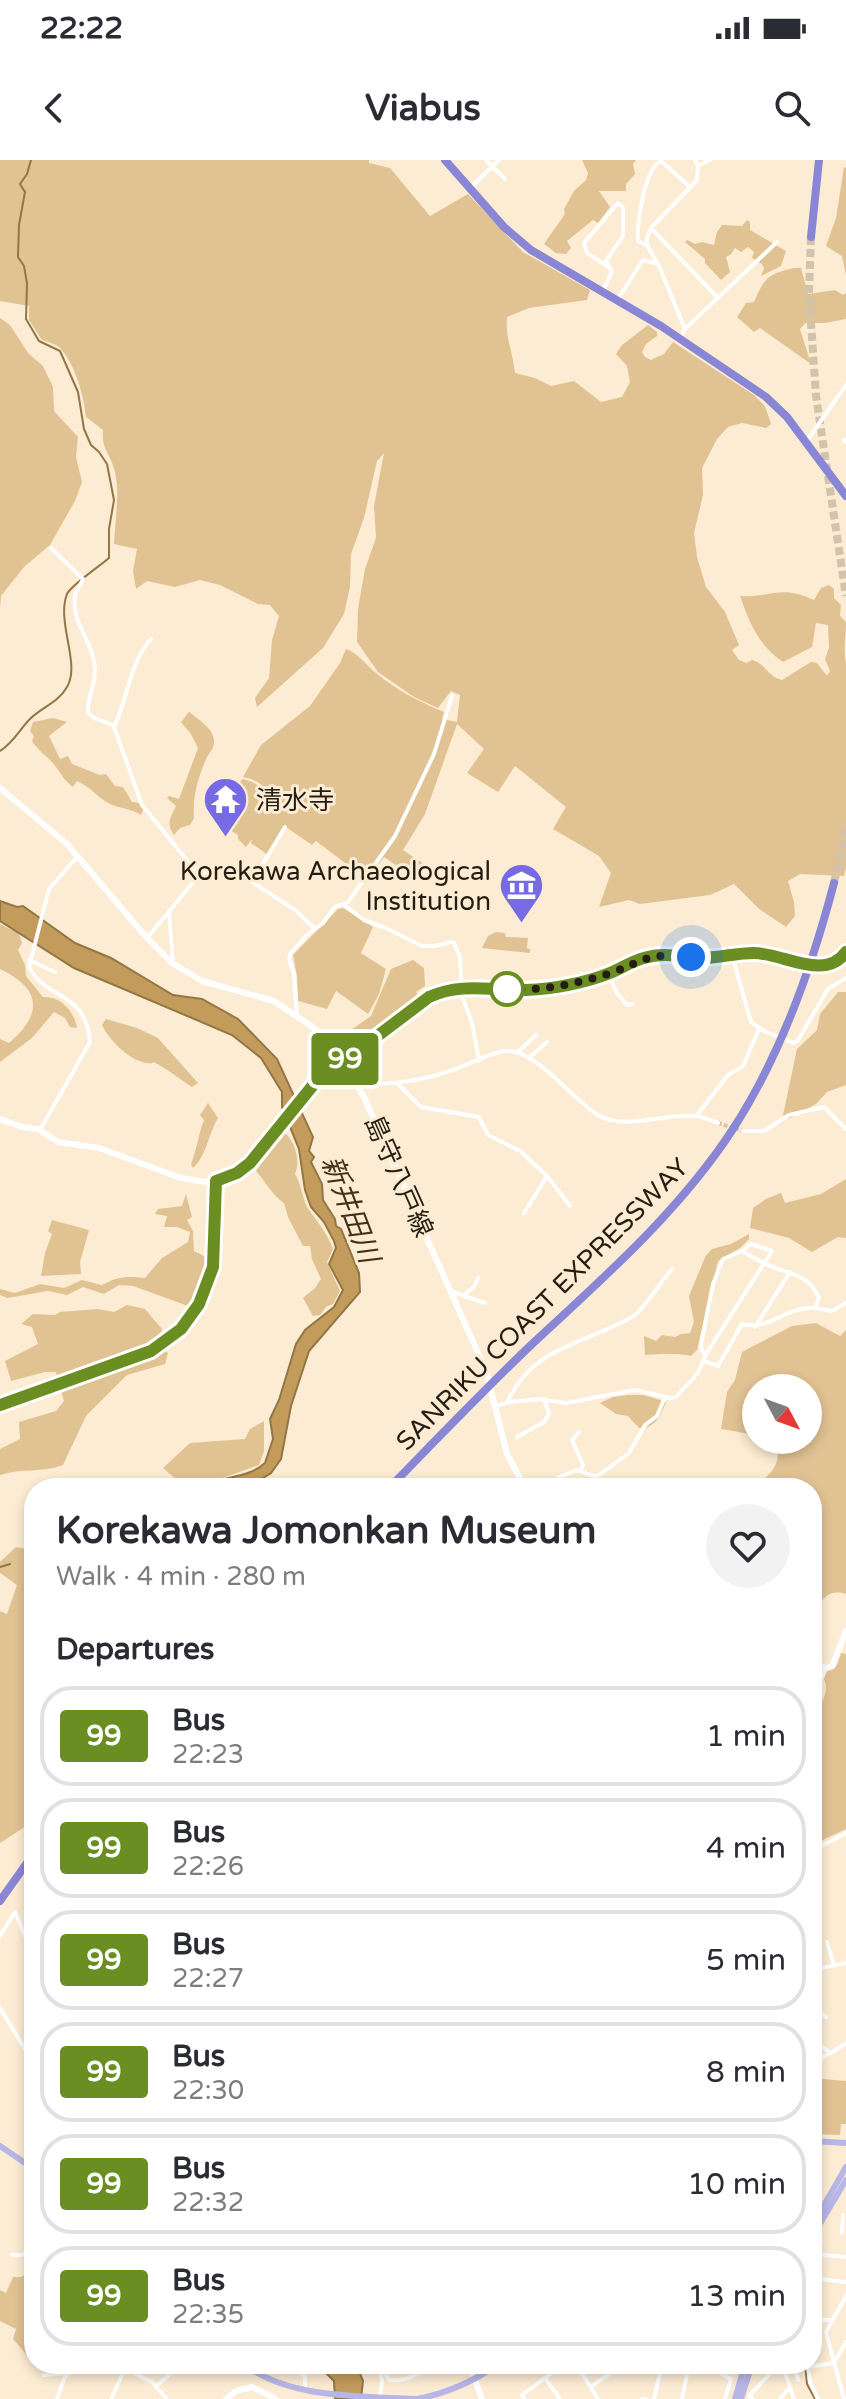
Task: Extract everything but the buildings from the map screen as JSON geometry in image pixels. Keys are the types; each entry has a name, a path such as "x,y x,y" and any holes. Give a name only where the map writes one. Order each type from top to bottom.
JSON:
{"highway":[{"path":"445,160 523,244 680,338 766,397 806,442 846,496"},
{"path":"811,237 819,160"},
{"name":"SANRIKU COAST EXPRESSWAY","path":"399,1478 482,1392 660,1220 715,1154 741,1116 783,1032 805,976 834,883"},
{"path":"0,1894 24,1865"},
{"path":"0,1901 24,1867"}],"main road":[{"path":"822,2142 846,2143"},
{"path":"0,2146 24,2162"},
{"path":"822,2209 846,2167"},
{"path":"822,2222 844,2189 846,2180"},
{"path":"262,2374 276,2382 305,2390 416,2399 446,2393 483,2374"},
{"path":"738,2399 743,2374"},
{"path":"738,2399 748,2374"}],"street":[{"path":"486,160 505,179"},
{"path":"470,188 499,160"},
{"path":"685,329 647,245 647,238 651,228 698,176 695,160"},
{"path":"698,166 710,160"},
{"path":"647,245 638,241 638,226 654,165 661,161 690,187"},
{"path":"602,292 612,275 610,268 606,263 607,258 624,231 623,207 618,203 584,243 587,253 610,268"},
{"path":"651,228 718,298"},
{"path":"680,338 685,329 777,242"},
{"path":"616,301 643,260 658,264"},
{"path":"806,442 846,385"},
{"path":"51,548 83,579 75,598 77,624 87,640 95,669 88,713 115,726"},
{"path":"151,639 130,677 123,709 115,726 142,805 199,875"},
{"path":"297,1015 294,974 289,960 296,946 335,907 344,905 398,830 434,754 452,696"},
{"name":"島守八戸線","path":"0,788 78,856 172,963 202,981 264,997 297,1015 323,1035 357,1085 486,1371 507,1454 520,1478"},
{"path":"252,882 285,827"},
{"path":"40,1130 88,1047 90,1038 78,1007 34,976 29,960 52,882 78,856"},
{"path":"147,938 199,875 235,868 295,910 315,929"},
{"path":"344,905 364,920 422,946 453,942 460,957 461,988 474,1029 479,1061"},
{"path":"169,911 172,963"},
{"path":"0,1119 40,1130 58,1142 99,1148 181,1178 216,1181 244,1169 306,1092 341,1062 421,1002 438,993 461,988 526,990 573,983 608,974 644,957 660,954 702,958 756,953 829,966 846,952"},
{"path":"732,955 749,1019 788,1041 796,1042 824,994 833,984 846,978"},
{"path":"29,960 55,972"},
{"path":"608,974 621,999 627,1005 632,1004"},
{"path":"697,1115 728,1075 743,1066 762,1029"},
{"path":"517,1053 536,1035"},
{"path":"529,1058 547,1042"},
{"path":"357,1085 398,1084 444,1073 501,1051 529,1058 595,1113 607,1119 620,1122 697,1115 718,1123"},
{"path":"398,1084 421,1107 479,1117 488,1135 513,1146 547,1176 570,1206"},
{"path":"743,1131 764,1131 789,1115 824,1107 846,1129"},
{"path":"524,1213 547,1176"},
{"path":"0,1405 151,1351 181,1329 199,1304 213,1267 216,1181"},
{"path":"496,1403 544,1399 566,1403 635,1390 676,1397 698,1373 706,1354 771,1250 751,1244 720,1262 701,1344 706,1354"},
{"path":"742,1251 807,1280 819,1298 815,1308"},
{"path":"507,1403 512,1391 539,1360 635,1315 672,1269"},
{"path":"755,1327 790,1272"},
{"path":"462,1294 472,1290 478,1278"},
{"path":"450,1291 485,1303"},
{"path":"703,1361 718,1366 742,1324 760,1327 795,1309 832,1311 846,1303"},
{"path":"558,1478 574,1470 599,1475 629,1453 645,1425 657,1416 665,1397"},
{"path":"517,1437 547,1420 549,1414 544,1399"},
{"path":"579,1432 572,1440 583,1465 581,1470"},
{"path":"822,1677 826,1668 835,1661 846,1631"},
{"path":"822,1667 826,1668"},
{"path":"822,1846 846,1833"},
{"path":"0,1936 15,1912 24,1933"},
{"path":"827,1942 834,1965"},
{"path":"822,1968 846,1963"},
{"path":"0,2008 24,2048"},
{"path":"822,2014 826,2017"},
{"path":"822,2058 846,2043"},
{"path":"822,2047 831,2053"},
{"path":"842,2215 842,2233"},
{"path":"12,2255 24,2254"},
{"path":"822,2255 846,2257"},
{"path":"822,2279 846,2282"},
{"path":"844,2393 826,2332 846,2296"},
{"path":"822,2320 832,2320"},
{"path":"834,2363 846,2342"},
{"path":"822,2364 834,2363"},
{"path":"44,2375 56,2374"},
{"path":"57,2399 68,2374"},
{"path":"111,2399 123,2374"},
{"path":"134,2374 156,2386 167,2399"},
{"path":"156,2386 169,2374"},
{"path":"302,2374 305,2377 302,2399"},
{"path":"376,2397 381,2374"},
{"path":"386,2374 389,2380 398,2381 415,2375"},
{"path":"471,2374 482,2399"},
{"path":"524,2399 522,2395 550,2374"},
{"path":"583,2374 598,2399"},
{"path":"592,2386 609,2374"},
{"path":"654,2399 660,2374"},
{"path":"682,2399 687,2374"},
{"path":"722,2374 731,2379 725,2399"},
{"path":"753,2399 749,2396 771,2374"},
{"path":"785,2374 794,2399"},
{"path":"796,2374 798,2380"},
{"path":"809,2374 818,2399"},
{"path":"545,2378 560,2399"},
{"path":"226,2399 232,2392 252,2387 276,2399"},
{"path":"780,2399 790,2387"}],"shaded area":[{"path":"0,160 369,160 369,163 390,168 430,216 468,194 523,252 590,290 587,300 529,308 507,317 515,373 551,386 574,381 601,402 622,397 630,382 627,366 616,354 622,345 648,325 657,332 657,336 646,344 642,352 645,357 651,360 664,354 673,342 754,395 765,406 771,424 766,428 742,423 728,427 717,439 702,468 703,495 694,533 697,557 706,587 725,612 739,645 732,650 739,660 746,663 752,660 782,680 811,662 817,663 827,676 830,671 825,659 829,648 828,625 816,623 812,647 783,662 767,649 756,633 740,596 784,592 814,600 821,588 829,585 834,589 834,598 841,605 840,616 846,622 844,876 800,874 788,881 795,916 786,927 759,909 734,884 710,895 640,904 629,900 599,907 611,873 599,856 553,829 566,807 515,766 498,792 467,773 484,749 457,724 425,814 403,850 427,866 418,881 384,857 371,873 362,867 357,872 316,841 312,845 286,827 268,855 251,843 252,839 246,847 238,835 221,824 231,791 243,779 248,780 265,791 272,804 269,794 262,786 243,777 261,745 310,706 340,663 346,649 392,685 417,700 444,712 442,719 457,722 460,695 451,691 438,708 414,697 378,672 357,642 358,609 365,569 376,538 374,506 384,453 377,461 364,518 351,554 350,587 344,614 323,648 257,707 255,698 269,678 272,640 279,616 270,605 258,604 220,585 200,580 175,587 147,581 136,589 133,571 137,549 114,544 116,481 103,442 103,430 86,417 81,390 70,363 58,347 42,340 29,320 29,306 0,301"},
{"path":"582,160 636,160 633,164 635,174 626,184 626,191 599,191 610,207 598,223 593,220 567,241 571,248 566,254 556,253 544,244 565,214 564,209 574,191 586,180 588,173"},
{"path":"844,167 846,275 842,256 826,246 836,218"},
{"path":"747,220 750,230 786,251 781,266 761,276 764,268 752,258 754,252 748,247 741,252 735,248 726,257 730,272 721,280 705,263 705,259 685,242 714,245 722,225 742,226"},
{"path":"801,268 808,294 835,290 843,295 846,293 846,319 805,323 800,329 811,364 760,328 754,332 737,317 746,303 754,302 768,279"},
{"path":"0,318 10,325 28,353 43,366 53,387 54,411 78,437 76,457 82,482 50,545 24,567 1,596 0,609"},
{"path":"189,712 208,728 214,743 198,780 194,818 190,825 180,828 174,835 170,821 176,806 167,798 179,799 198,748 181,722"},
{"path":"53,718 67,722 49,736 60,759 68,756 72,764 100,775 106,774 115,786 123,787 132,802 139,803 143,810 141,815 110,804 77,781 73,787 65,780 32,741 34,736 30,731 33,722"},
{"path":"0,901 23,906 75,943 111,958 173,995 202,999 238,1019 277,1059 313,1137 309,1151 314,1157 311,1162 322,1184 323,1200 336,1226 341,1229 359,1273 360,1292 309,1351 291,1406 281,1459 263,1478 227,1478 250,1472 265,1463 273,1439 270,1419 296,1344 305,1330 334,1307 343,1290 329,1264 336,1248 334,1241 311,1207 305,1190 299,1149 282,1107 282,1092 261,1058 232,1035 74,968 0,921"},
{"path":"343,908 373,927 361,953 386,969 379,994 368,1014 336,991 327,1009 298,1001 293,955 338,909"},
{"path":"0,924 19,934 22,943 18,950 26,976 43,997 50,997 66,1006 77,1028 70,1027 65,1018 54,1012 32,1038 0,1062 0,1039 9,1043 20,1032 28,1022 33,1003 24,985 0,969"},
{"path":"496,932 505,933 506,937 528,938 530,953 482,948 488,936"},
{"path":"413,960 424,968 425,986 416,992 419,997 346,1051 339,1048 335,1041 371,1016 391,969"},
{"path":"838,992 846,992 846,1085 827,1092 816,1104 788,1119 783,1115 797,1049 817,1030 820,1014"},
{"path":"106,1019 158,1038 198,1083 192,1087 156,1063 146,1063 126,1054 105,1031 102,1025"},
{"path":"208,1103 218,1118 193,1168 191,1164 204,1120 200,1115"},
{"path":"284,1132 296,1152 295,1174 305,1202 333,1249 327,1262 340,1291 333,1304 320,1315 313,1316 303,1298 321,1279 310,1246 303,1246 284,1203 256,1171"},
{"path":"846,1179 846,1238 838,1237 812,1252 789,1238 750,1228 753,1208 766,1199 781,1193 785,1203 821,1194"},
{"path":"186,1194 192,1217 187,1220 193,1231 194,1251 206,1257 203,1284 191,1307 133,1286 119,1285 104,1294 83,1287 67,1295 48,1291 7,1298 0,1295 0,1289 15,1293 40,1284 64,1288 82,1280 102,1285 123,1277 145,1278 162,1258 188,1242 190,1232 177,1227 164,1227 167,1216 155,1214 158,1209 182,1206"},
{"path":"52,1220 89,1230 80,1262 81,1274 41,1276 52,1234 48,1231"},
{"path":"749,1234 749,1239 740,1248 718,1261 697,1350 691,1356 645,1355 644,1336 656,1341 662,1335 675,1337 690,1333 694,1322 689,1296 706,1255 712,1249 731,1244"},
{"path":"127,1305 145,1309 162,1329 157,1343 168,1353 165,1364 127,1375 86,1416 63,1465 0,1475 0,1449 20,1439 19,1422 56,1411 64,1401 56,1372 11,1381 5,1361 38,1344 32,1327 21,1324 33,1314 55,1315 98,1309 114,1312"},
{"path":"816,1323 840,1336 846,1330 846,1594 830,1594 822,1600 822,1478 764,1478 774,1467 778,1454 822,1454 822,1374 742,1374 742,1433 721,1429 727,1392 735,1380 742,1352 792,1326"},
{"path":"629,1395 644,1395 666,1402 653,1424 639,1428 628,1416 616,1414 600,1403"},
{"path":"264,1421 264,1451 259,1465 223,1478 174,1478 163,1468 190,1443 245,1439 250,1429"},
{"path":"16,1547 24,1549 24,1827 0,1843 0,1611 7,1614 17,1585 0,1573 0,1562"},
{"path":"841,1653 846,1654 846,1829 822,1840 824,1679 827,1671 838,1663"},
{"path":"822,2079 846,2081 846,2124 841,2124 840,2135 822,2134"},
{"path":"24,2275 24,2352 13,2339 16,2329 0,2321 0,2290 6,2293 13,2277"},
{"path":"327,2374 360,2374 363,2381 361,2399 335,2399 334,2381"}],"waterway":[{"path":"0,751 30,719 67,687 71,667 64,605 69,590 109,558 109,529 114,500 107,464 91,445 84,429 78,392 60,351 39,341 26,319 27,283 24,266 18,257 19,225 25,192 20,184 31,160"},
{"path":"0,1567 10,1564"},
{"path":"806,2374 807,2384 815,2399"}],"tunnel":[{"path":"811,237 809,293 816,396 846,596"},
{"path":"834,883 846,829"},
{"path":"718,1123 743,1131"},
{"path":"240,1161 249,1173"}],"bus line":[{"name":"99","path":"0,1405 151,1351 181,1329 206,1292 213,1267 216,1181 237,1173 250,1163 314,1084 429,997 469,987 526,990 573,983 608,974 644,957 660,954 702,958 756,953 821,967 836,963 846,952"}],"place":[{"name":"清水寺","path":"225,839"},
{"name":"Korekawa Archaeological Institution","path":"522,925"}],"route":[{"path":"507,989 526,990 573,983 608,974 644,957 660,954 691,957"}],"water label":[{"name":"新井田川","path":"351,1209"}]}
